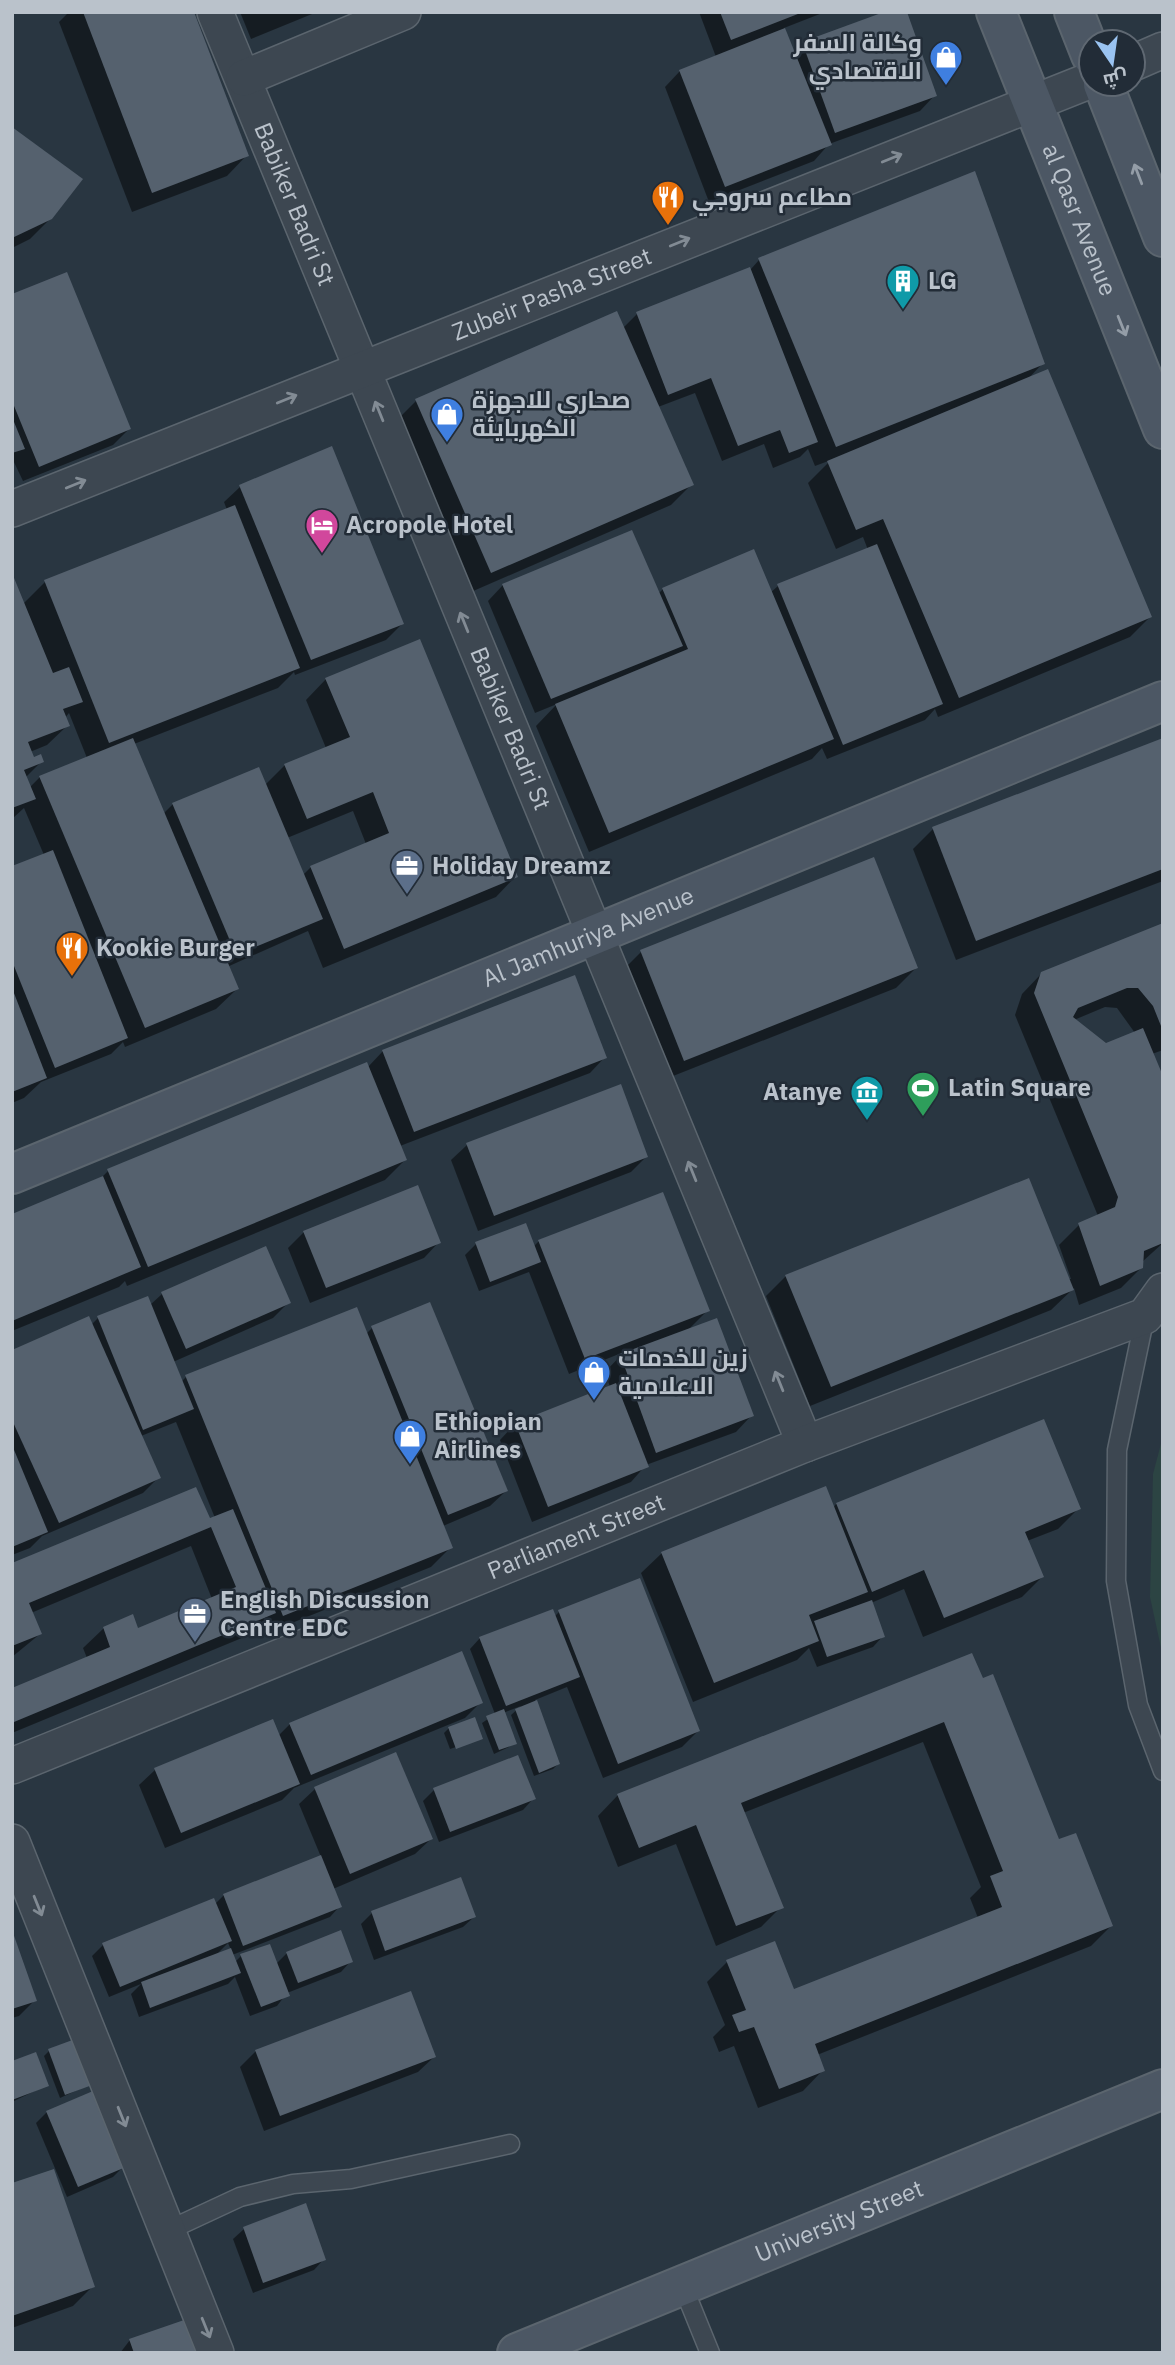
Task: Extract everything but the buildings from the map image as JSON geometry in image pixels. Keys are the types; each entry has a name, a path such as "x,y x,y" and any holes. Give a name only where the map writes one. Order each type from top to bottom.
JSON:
{"main road":[{"name":"al Qasr Avenue","path":"996,12 1163,429"},
{"path":"1108,98 1163,237"},
{"name":"Al Jamhuriya Avenue","path":"12,1174 1163,701"},
{"name":"University Street","path":"517,2353 1163,2089"}],"street":[{"name":"Babiker Badri St","path":"215,12 805,1444"},
{"path":"244,78 403,12"},
{"name":"Zubeir Pasha Street","path":"12,509 1077,85"},
{"name":"Parliament Street","path":"12,1766 1154,1303"},
{"path":"12,1842 216,2353"}],"lane":[{"path":"1154,1303 1117,1450 1115,1581 1138,1705 1163,1771"},
{"path":"167,2231 240,2197 293,2183 351,2179 510,2144"},
{"path":"682,2284 710,2353"}],"green space":[{"path":"1163,1436 1163,1657 1150,1597 1153,1474"}],"place":[{"name":"وكالة السفر الاقتصادي","path":"946,87"},
{"name":"مطاعم سروجي","path":"668,227"},
{"name":"LG","path":"903,311"},
{"name":"صحاري للاجهزة الكهربايئة","path":"447,444"},
{"name":"Acropole Hotel","path":"322,555"},
{"name":"Holiday Dreamz","path":"407,896"},
{"name":"Kookie Burger","path":"72,978"},
{"name":"Latin Square","path":"923,1118"},
{"name":"Atanye","path":"867,1122"},
{"name":"زين للخدمات الاعلامية","path":"594,1402"},
{"name":"Ethiopian Airlines","path":"410,1466"},
{"name":"English Discussion Centre EDC","path":"195,1644"}]}
